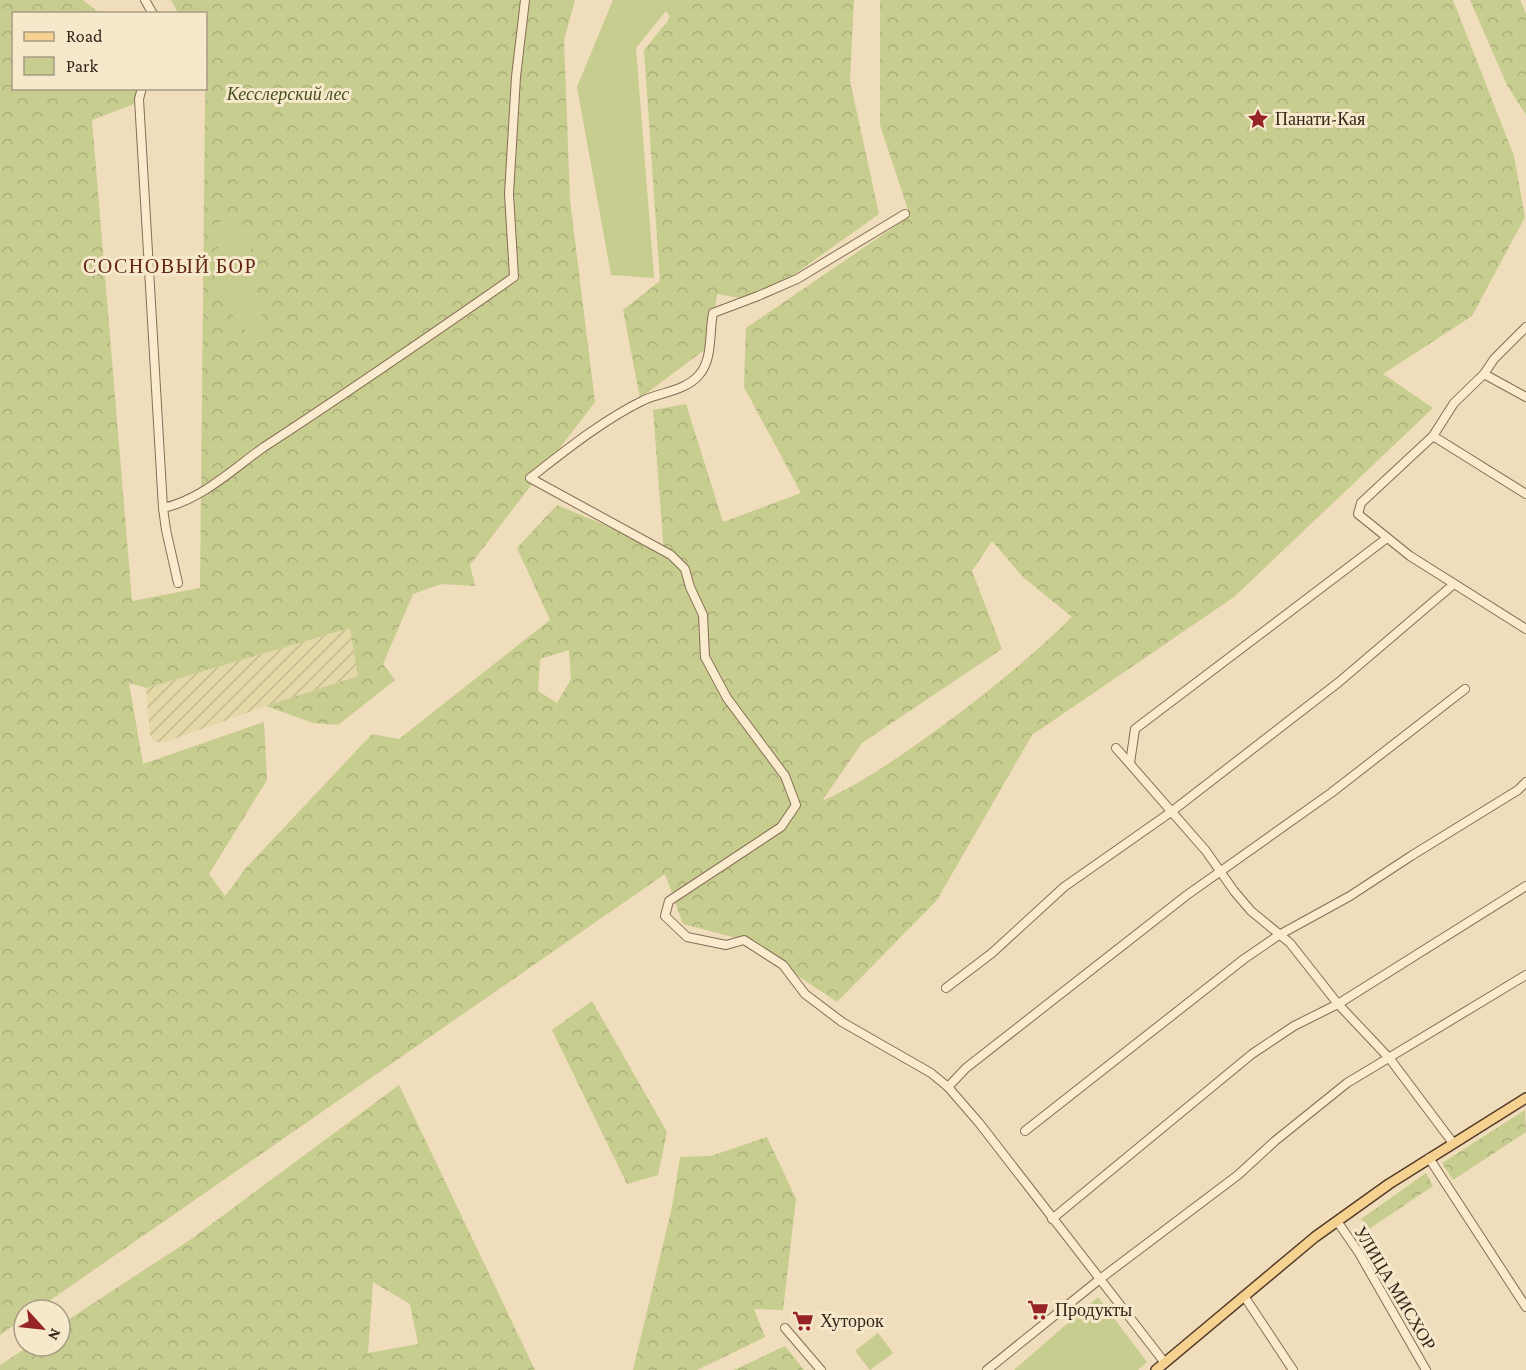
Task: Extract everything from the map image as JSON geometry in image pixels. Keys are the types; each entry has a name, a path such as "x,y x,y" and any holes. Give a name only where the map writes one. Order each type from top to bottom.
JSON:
{"main road":[{"path":"1156,1370 1315,1237 1429,1158 1526,1098"}],"street":[{"path":"163,508 195,496 514,277 509,194 516,77 525,0"},
{"path":"141,90 138,99 163,508 165,530 178,584"},
{"path":"905,214 797,279 713,313 705,366 698,377 678,388 645,400 583,436 530,478 671,555 685,568 690,587 703,615 705,657 727,698 785,776 796,805 781,827 669,901 664,916 687,937 726,945 744,940 783,965 805,994 842,1022 931,1073 948,1087 980,1124 1165,1362"},
{"path":"1526,327 1494,359 1484,374 1454,403 1432,436 1361,503 1358,514 1410,556 1526,630"},
{"path":"1484,374 1526,397"},
{"path":"1432,436 1526,494"},
{"path":"1130,763 1136,729 1387,538"},
{"path":"946,988 992,953 1064,887 1171,812 1340,682 1454,584"},
{"path":"948,1087 966,1068 1110,955 1289,821 1331,793 1465,689"},
{"path":"1116,748 1206,851 1251,911 1290,943 1338,1004 1390,1059 1453,1143"},
{"path":"1025,1131 1244,959 1279,935 1350,896 1511,795 1526,782"},
{"path":"1052,1219 1252,1054 1294,1026 1338,1004 1526,886"},
{"path":"987,1370 1100,1280 1239,1175 1275,1141 1347,1083 1526,975"},
{"path":"1429,1158 1526,1307"},
{"name":"УЛИЦА МИСХОР","path":"1337,1221 1359,1253 1426,1370"},
{"path":"1244,1296 1293,1370"},
{"path":"785,1328 821,1370"}],"shaded area":[{"path":"350,628 358,676 166,742 156,742 150,736 146,688"}],"green space":[{"name":"Кесслерский лес","path":"0,0 83,0 98,12 12,12 12,90 138,90 134,104 92,120 132,601 200,588 207,12 177,12 171,0 575,0 564,40 570,200 595,402 470,565 475,586 441,584 413,594 383,664 395,680 338,725 313,723 266,706 358,676 350,628 146,688 129,683 143,764 264,722 267,780 209,874 225,896 246,868 372,734 399,739 550,620 517,548 557,505 653,545 664,552 653,410 686,404 723,522 801,493 744,387 746,328 910,216 880,125 880,0 1453,0 1514,156 1525,217 1472,316 1383,374 1433,408 1234,597 1032,735 937,900 837,1002 744,940 683,924 665,874 53,1298 12,1298 12,1326 0,1335","holes":["221,219 249,237 257,298 270,340 255,341 214,292","992,541 1023,577 1072,617 1021,663 950,720 905,753 851,787 822,801 862,743 1002,649 972,571","569,650 571,679 557,703 538,691 540,659"]},
{"path":"613,0 700,0 742,119 666,11 636,48 654,278 611,275 577,87"},
{"path":"677,0 854,0 850,81 879,214 757,301 717,294 711,345 640,398 623,310 660,281 644,50 667,22"},
{"path":"1470,0 1520,0 1526,13 1526,115 1507,85"},
{"path":"221,218 249,237 257,298 270,340 255,341 214,292"},
{"path":"592,1001 667,1132 658,1175 627,1184 552,1030"},
{"path":"399,1085 535,1370 0,1370 0,1365 12,1357 72,1358 72,1317 190,1240","holes":["373,1282 410,1304 418,1344 368,1353"]},
{"path":"1525,1110 1526,1132 1453,1180 1442,1163"},
{"path":"767,1137 796,1199 783,1310 754,1309 765,1337 697,1370 633,1370 672,1207 680,1157 711,1156"},
{"path":"1426,1173 1433,1186 1369,1229 1361,1219"},
{"path":"1098,1297 1147,1362 1138,1370 1014,1370"},
{"path":"878,1333 893,1353 870,1370 855,1351"},
{"path":"785,1346 804,1370 734,1370"}],"place":[{"name":"Панати-Кая","path":"1258,119"},
{"name":"Продукты","path":"1038,1310"},
{"name":"Хуторок","path":"803,1321"}],"district":[{"name":"СОСНОВЫЙ БОР","path":"170,266"}]}
